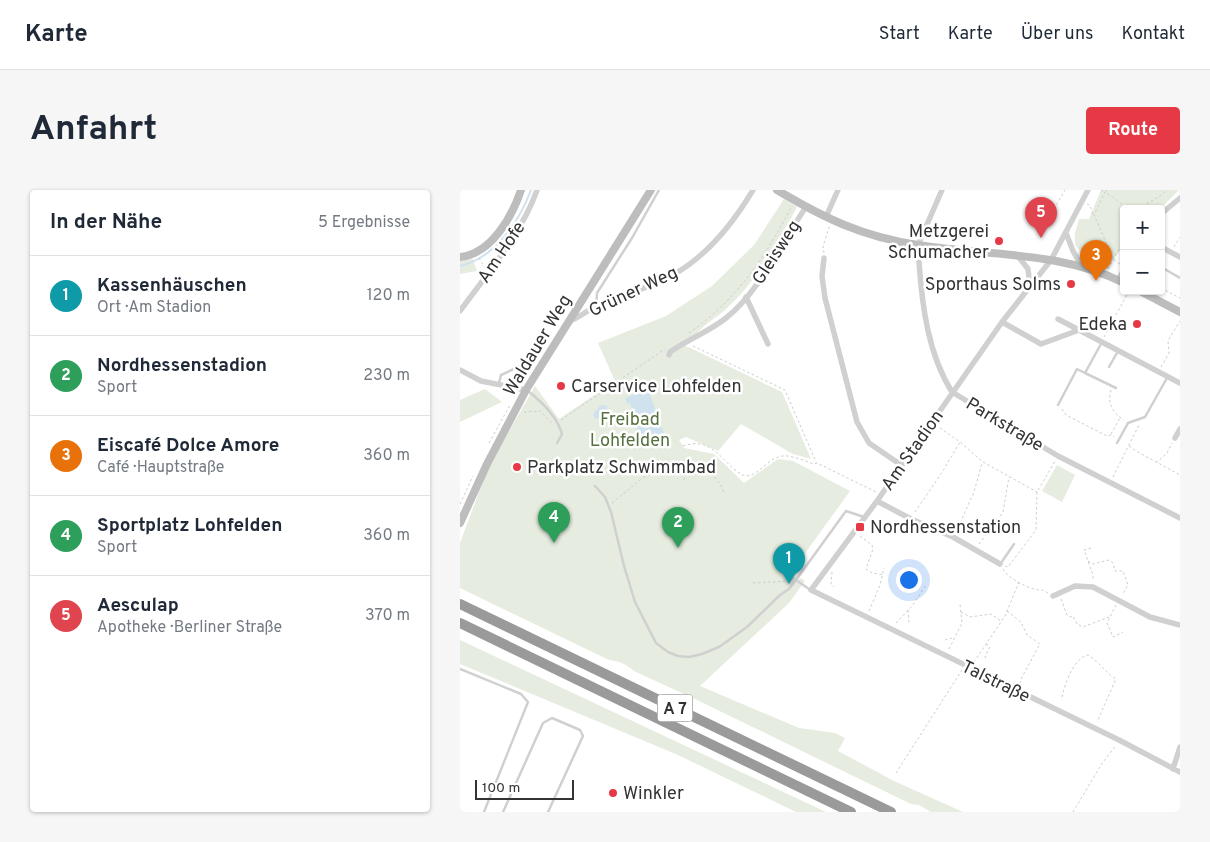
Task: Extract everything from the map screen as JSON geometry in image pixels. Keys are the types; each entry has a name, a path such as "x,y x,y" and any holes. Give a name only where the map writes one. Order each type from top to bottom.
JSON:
{"highway":[{"name":"A 7","path":"460,604 891,812"},
{"name":"A 7","path":"460,623 852,812"}],"main road":[{"path":"460,257 476,254 502,228 512,215 520,190"},
{"name":"Waldauer Weg","path":"460,523 487,464 526,390 651,190"},
{"path":"777,190 829,219 871,235 918,245 1051,260 1082,267 1120,281"},
{"path":"1148,295 1180,312"}],"street":[{"name":"Am Hofe","path":"460,311 519,228 531,207 537,190"},
{"name":"Grüner Weg","path":"568,321 596,306 648,287 671,276 696,259 729,226 753,190"},
{"path":"829,219 838,190"},
{"path":"918,245 942,190"},
{"name":"Am Stadion","path":"811,590 877,501 1002,322 1051,260 1088,190"},
{"path":"1165,211 1180,198"},
{"name":"Gleisweg","path":"669,356 670,352 685,342 726,319 746,297 806,207"},
{"path":"1066,233 1073,252 1082,267"},
{"path":"1165,249 1180,257"},
{"path":"1018,256 1028,269 1030,286"},
{"path":"824,258 822,276 825,298 857,422 869,443 901,466"},
{"name":"Parkstraße","path":"919,262 925,314 936,360 952,392 1058,456 1180,518"},
{"name":"Gleisweg","path":"746,297 768,344"},
{"path":"1058,319 1180,383"},
{"path":"1002,322 1041,344 1079,330"},
{"path":"460,370 481,381 526,390"},
{"path":"1175,438 1180,429"},
{"path":"877,501 954,537 1000,564"},
{"path":"1056,595 1075,586 1093,587 1150,617 1180,625"},
{"name":"Talstraße","path":"811,590 865,618 1119,740 1180,772"},
{"path":"1173,768 1180,747"}],"lane":[{"path":"596,306 597,293 632,238 659,190"},
{"path":"1165,269 1180,278"},
{"path":"1085,373 1102,342"},
{"path":"1109,367 1118,351"},
{"path":"499,384 501,375 531,361"},
{"path":"1058,405 1077,369 1114,387"},
{"path":"1117,443 1128,423 1146,417 1168,376"},
{"path":"526,390 549,410 557,422 562,434 557,443"},
{"path":"595,486 606,497 635,602 656,644 673,655 683,657 710,651 728,642 789,589 846,511 864,517"},
{"path":"1000,564 1014,544"},
{"path":"796,580 811,590"},
{"path":"460,669 521,694 528,702 484,812"},
{"path":"503,812 543,724 552,718 580,730 583,736 548,812"}],"path":[{"path":"1054,209 1065,190"},
{"path":"1101,190 1123,205"},
{"path":"1094,216 1107,190"},
{"path":"1145,205 1167,190"},
{"path":"689,333 704,323 735,294 751,274 782,225 794,200"},
{"path":"1082,201 1090,206 1114,260 1120,264"},
{"path":"824,258 823,246 829,219"},
{"path":"1172,252 1180,237"},
{"path":"919,262 930,257 933,247"},
{"path":"1105,274 1120,248"},
{"path":"1165,290 1180,298"},
{"path":"1102,342 1127,295"},
{"path":"1159,372 1169,353 1168,341 1180,321"},
{"path":"685,342 785,390 816,463"},
{"path":"517,408 522,412 540,411 551,423 557,422 666,348"},
{"path":"1114,387 1110,392 1109,402 1114,414 1128,423"},
{"path":"1058,405 1066,415 1107,436 1111,435 1120,439"},
{"path":"1111,435 1120,418"},
{"path":"1111,482 1142,418"},
{"path":"931,422 960,442 983,462 1037,492"},
{"path":"1156,462 1167,453 1175,438"},
{"path":"910,518 941,474 960,442"},
{"path":"683,446 692,443 712,450 745,476 752,475 769,462 781,456 816,463 881,494"},
{"path":"1128,445 1180,475"},
{"path":"1000,564 1008,567 1036,530 1037,492 1058,456"},
{"path":"684,480 685,460"},
{"path":"608,505 644,477 685,460 711,473 720,483 724,493"},
{"path":"954,537 974,492 983,462"},
{"path":"976,549 1003,512 1009,477"},
{"path":"853,532 872,545 866,569 872,573 884,575"},
{"path":"1090,548 1084,550 1093,575 1093,587"},
{"path":"1088,561 1093,564 1109,560 1113,563 1115,571 1124,571 1128,585 1107,623 1113,637 1123,632"},
{"path":"1000,564 1005,573 1019,582 1039,591 1043,590 1056,595 1067,615 1073,616 1077,624 1083,627 1109,617"},
{"path":"829,565 832,568 831,584 834,587"},
{"path":"865,618 884,575 884,568"},
{"path":"753,583 796,580"},
{"path":"896,773 967,667 986,644 1001,621 1019,582"},
{"path":"891,630 926,585"},
{"path":"1014,594 1018,596"},
{"path":"946,656 962,623 960,604"},
{"path":"908,609 909,622"},
{"path":"1007,611 1021,622 1028,635 1040,644 1022,677 1017,691"},
{"path":"961,612 970,616 991,614 1001,621"},
{"path":"945,640 951,638 954,640"},
{"path":"986,644 990,647 985,656 986,660"},
{"path":"1062,697 1067,678 1085,655 1088,654 1098,662 1105,672 1116,679 1094,728"},
{"path":"1018,676 1022,677"},
{"path":"1073,812 1101,765 1119,740"}],"green space":[{"path":"1101,190 1179,190 1164,205 1120,205 1120,251 1105,269 1086,256 1075,245 1075,233 1079,219 1089,219"},
{"name":"Freibad Lohfelden","path":"784,199 797,207 766,262 736,299 684,345 782,392 811,459 793,454 741,424 718,451 686,437 679,440 684,448 714,454 744,483 778,459 793,461 850,491 790,574 798,580 800,578 805,581 789,603 700,686 799,728 835,733 845,738 838,751 894,781 963,812 931,812 919,805 911,804 634,671 622,663 609,660 460,588 460,543 488,468 535,386 559,419 615,381 598,343 666,316 712,286 754,245"},
{"path":"473,259 477,271 460,274 460,261"},
{"path":"485,389 502,402 460,422 460,400"},
{"path":"1057,465 1075,475 1062,502 1042,491"},
{"path":"460,640 826,812 796,812 678,755 460,664"}],"water":[{"path":"648,389 665,436 645,443 640,449 630,442 638,427 630,403 627,404 625,398"},
{"path":"601,405 606,405 608,410 602,417 595,419 593,414"}],"waterway":[{"path":"460,266 473,262 495,247 520,214 531,190"}],"place":[{"name":"Aesculap","path":"1041,238"},
{"name":"Metzgerei Schumacher","path":"999,241"},
{"name":"Eiscafé Dolce Amore","path":"1096,281"},
{"name":"Sporthaus Solms","path":"1071,284"},
{"name":"Edeka","path":"1137,324"},
{"name":"Carservice Lohfelden","path":"561,386"},
{"name":"Parkplatz Schwimmbad","path":"517,467"},
{"name":"Nordhessenstation","path":"860,527"},
{"name":"Sportplatz Lohfelden","path":"554,543"},
{"name":"Nordhessenstadion","path":"678,548"},
{"name":"Kassenhäuschen","path":"789,584"},
{"name":"Winkler","path":"613,793"}]}
